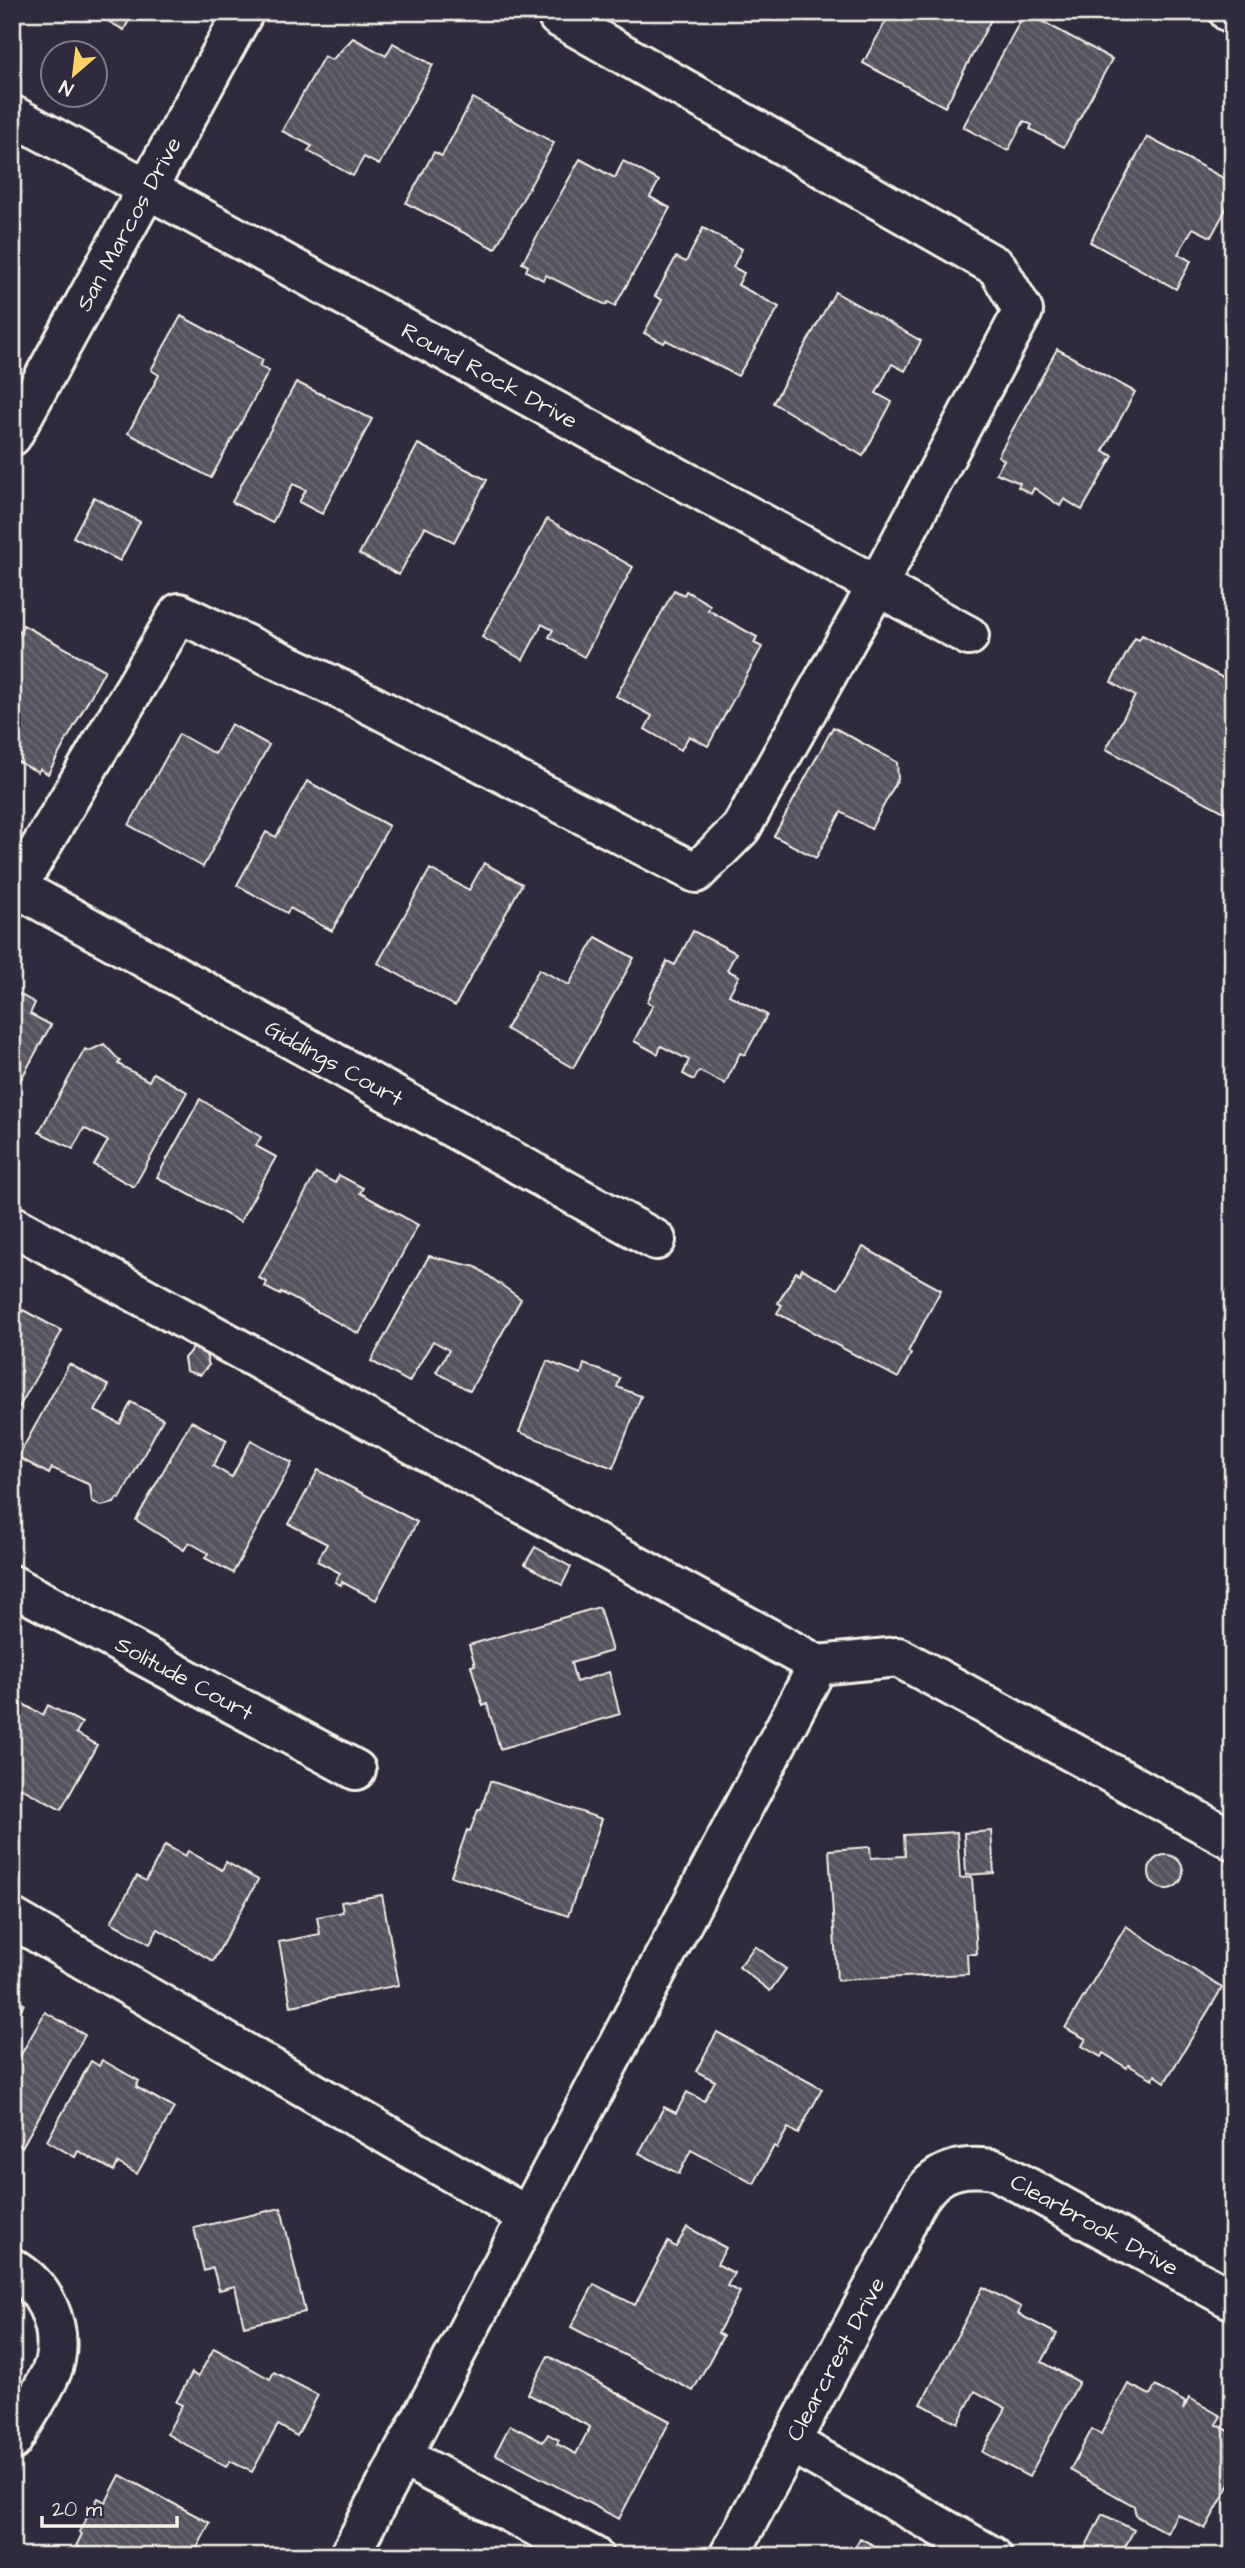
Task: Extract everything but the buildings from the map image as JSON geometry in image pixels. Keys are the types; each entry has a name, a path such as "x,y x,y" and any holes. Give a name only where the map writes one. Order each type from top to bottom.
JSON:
{"street":[{"name":"San Marcos Drive","path":"12,436 244,12"},
{"path":"15,886 180,612 350,694 696,873 741,828 877,586 1023,312 997,267 558,17 557,12"},
{"name":"Round Rock Drive","path":"12,115 969,636"},
{"name":"Giddings Court","path":"15,886 656,1240"},
{"path":"12,1225 818,1665 898,1657 1233,1840"},
{"name":"Solitude Court","path":"12,1584 356,1770"},
{"path":"349,2556 818,1665"},
{"path":"12,1918 527,2217"},
{"name":"Clearbrook Drive","path":"951,2170 972,2166 994,2169 1233,2300"},
{"name":"Clearcrest Drive","path":"729,2556 897,2244 918,2197 932,2181 951,2170"},
{"path":"12,2269 38,2291 51,2313 57,2337 55,2362 12,2441"},
{"path":"790,2442 992,2556"},
{"path":"401,2456 593,2556"}]}
